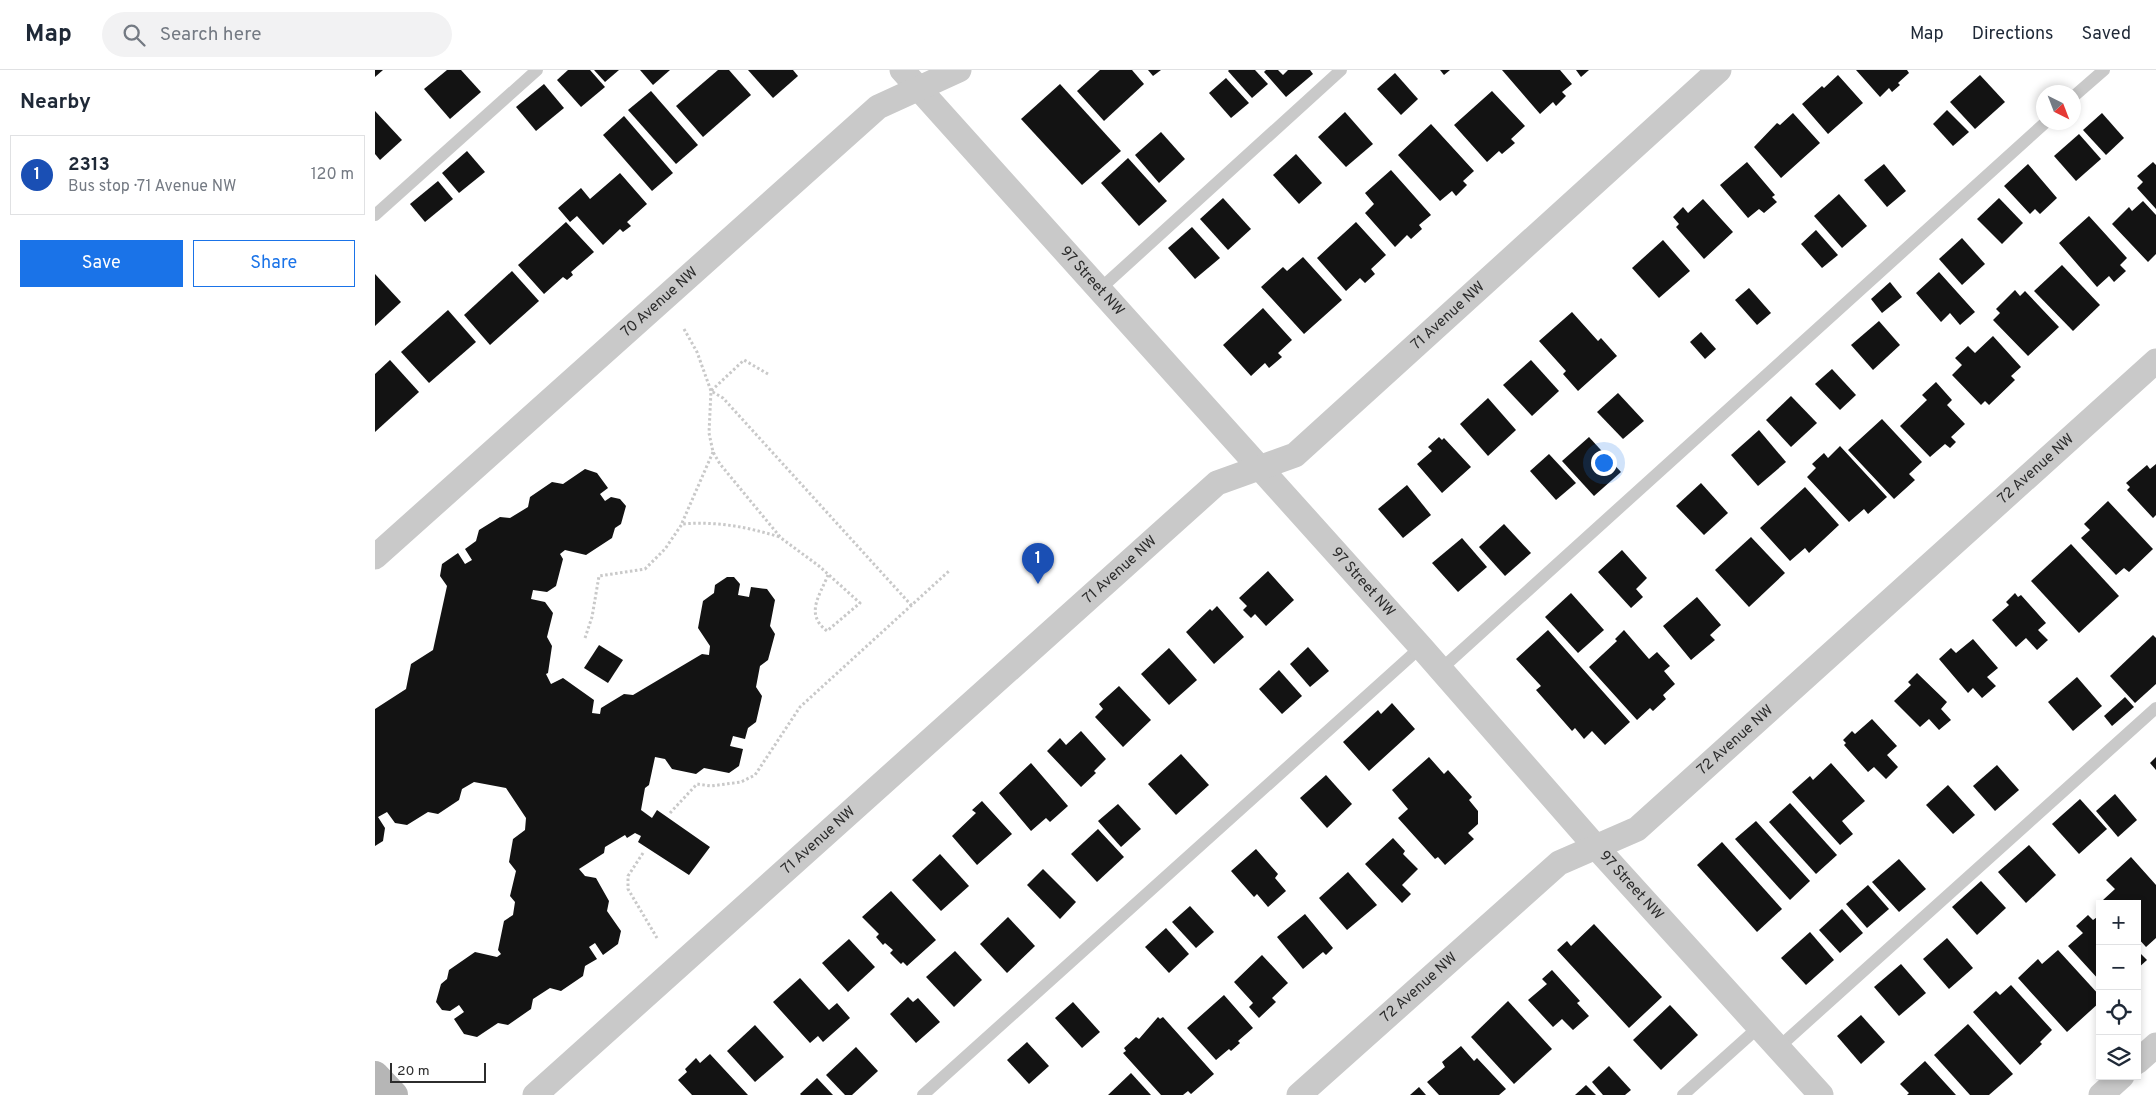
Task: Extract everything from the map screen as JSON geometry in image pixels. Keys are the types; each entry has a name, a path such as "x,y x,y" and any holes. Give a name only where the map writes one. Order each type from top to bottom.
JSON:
{"street":[{"name":"97 Street NW","path":"902,70 1821,1095"},
{"name":"70 Avenue NW","path":"375,557 878,107 959,70"},
{"name":"71 Avenue NW","path":"535,1095 1217,483 1295,455 1719,70"},
{"name":"72 Avenue NW","path":"1299,1095 1559,863 1637,829 2156,360"},
{"path":"2141,1058 2156,1045"},
{"path":"375,1074 394,1095"},
{"path":"2101,1095 2118,1080"}],"lane":[{"path":"375,214 537,70"},
{"path":"1100,289 1341,70"},
{"path":"2081,90 2104,70"},
{"path":"1440,670 2037,130"},
{"path":"923,1095 1421,648"},
{"path":"1779,1048 2156,708"},
{"path":"1683,1095 1760,1026"}],"path":[{"path":"684,329 697,352 711,391 709,433 713,452 720,464 781,538 829,576 860,603 827,631 818,624 815,610 829,576"},
{"path":"711,391 744,360 768,374"},
{"path":"711,391 723,398 912,606"},
{"path":"585,638 592,617 599,576 645,569 665,549 682,524 713,452"},
{"path":"682,524 715,523 748,527 781,538"},
{"path":"670,813 697,784 711,786 741,782 755,775 800,707 949,571"},
{"path":"643,853 628,876 628,889 657,938"}],"building":[{"path":"375,70 383,70 375,77"},
{"path":"447,70 461,70 481,92 450,119 424,89"},
{"path":"568,70 590,70 605,87 581,107 557,80"},
{"path":"594,70 619,70 605,82"},
{"path":"640,70 670,70 653,85"},
{"path":"718,70 729,70 751,95 703,137 676,106"},
{"path":"748,70 793,70 798,76 773,98"},
{"path":"1100,70 1132,70 1144,84 1104,121 1077,91"},
{"path":"1148,70 1161,70 1153,76"},
{"path":"1229,70 1255,70 1268,84 1252,98"},
{"path":"1266,70 1278,70 1283,75 1288,70 1310,70 1313,74 1286,97 1264,72"},
{"path":"1440,70 1450,70 1444,75"},
{"path":"1502,70 1560,70 1572,84 1562,92 1566,96 1556,106 1553,102 1540,114"},
{"path":"1576,70 1589,70 1581,77"},
{"path":"1856,70 1907,70 1909,73 1898,83 1900,85 1892,92 1889,88 1880,97"},
{"path":"1395,73 1418,99 1401,115 1377,89"},
{"path":"1838,75 1863,103 1828,134 1802,104"},
{"path":"1980,75 2005,102 1975,129 1950,102"},
{"path":"1226,78 1249,103 1231,118 1209,93"},
{"path":"544,84 564,108 536,131 516,107"},
{"path":"1060,84 1121,151 1082,185 1021,119"},
{"path":"651,91 698,145 676,164 628,110"},
{"path":"1492,91 1525,126 1511,139 1515,143 1502,154 1499,151 1487,162 1454,125"},
{"path":"1947,110 1969,132 1953,146 1933,124"},
{"path":"375,111 402,140 380,160 375,154"},
{"path":"1345,112 1373,144 1346,167 1318,137"},
{"path":"1793,113 1820,143 1781,178 1754,147 1777,123 1780,125"},
{"path":"2102,113 2124,138 2106,155 2083,130"},
{"path":"624,116 673,173 652,191 603,135"},
{"path":"1431,124 1474,171 1463,181 1467,185 1456,196 1452,191 1440,201 1398,155"},
{"path":"1161,132 1185,159 1159,183 1135,155"},
{"path":"2079,134 2101,159 2076,181 2054,156"},
{"path":"467,151 485,172 459,193 442,173"},
{"path":"1296,154 1322,183 1299,204 1273,175"},
{"path":"1128,158 1167,201 1139,226 1101,183"},
{"path":"1747,162 1775,195 1772,197 1777,202 1764,213 1759,209 1748,218 1720,185"},
{"path":"2153,162 2156,165 2156,209 2137,188 2143,182 2137,176"},
{"path":"1884,164 1906,191 1887,207 1864,180"},
{"path":"2028,164 2057,198 2040,214 2035,209 2030,214 2004,186"},
{"path":"1391,170 1431,215 1419,225 1422,229 1411,239 1407,235 1395,247 1365,213 1374,204 1365,193"},
{"path":"620,173 647,204 627,222 631,226 623,232 620,229 603,245 577,216 570,222 558,208 581,188 590,199"},
{"path":"438,181 453,199 425,222 410,204"},
{"path":"1839,194 1867,226 1842,248 1814,216"},
{"path":"1223,198 1251,229 1228,250 1200,219"},
{"path":"1999,198 2023,223 2002,244 1977,219"},
{"path":"1703,199 1733,232 1704,259 1676,227 1679,224 1673,217 1683,207 1688,213"},
{"path":"2143,201 2156,215 2156,254 2148,262 2112,224 2129,207 2132,211"},
{"path":"2089,216 2127,258 2120,265 2126,271 2114,282 2109,276 2097,287 2059,243"},
{"path":"566,222 594,252 571,272 573,275 567,280 563,277 544,294 518,265"},
{"path":"1356,222 1386,255 1371,269 1375,274 1365,283 1360,278 1346,291 1317,258"},
{"path":"1192,227 1220,258 1195,279 1168,248"},
{"path":"1816,230 1838,255 1822,268 1801,244"},
{"path":"1962,238 1985,264 1962,285 1939,259"},
{"path":"1663,240 1690,271 1659,298 1632,268"},
{"path":"1303,257 1342,300 1304,334 1261,287 1283,267 1287,271"},
{"path":"2062,265 2100,305 2073,331 2034,291"},
{"path":"512,271 539,301 490,345 464,315"},
{"path":"1939,272 1975,312 1960,325 1950,313 1941,322 1916,293"},
{"path":"375,274 401,302 375,326"},
{"path":"1890,282 1902,297 1882,313 1871,299"},
{"path":"1749,288 1771,313 1757,325 1735,300"},
{"path":"2015,290 2020,296 2025,291 2059,327 2028,356 1993,320 2000,313 1996,309"},
{"path":"1263,308 1292,340 1278,353 1282,357 1269,368 1265,363 1251,376 1223,345"},
{"path":"448,310 476,342 429,383 401,352"},
{"path":"1572,312 1598,341 1601,338 1617,356 1578,391 1563,374 1566,371 1539,341"},
{"path":"1879,321 1900,345 1873,370 1851,345"},
{"path":"1701,332 1716,349 1705,359 1690,342"},
{"path":"1993,336 2021,367 2011,376 2015,380 1989,405 1985,401 1981,405 1952,375 1962,365 1955,358 1968,346 1975,353"},
{"path":"390,360 419,392 375,432 375,374"},
{"path":"1531,360 1559,391 1532,416 1503,385"},
{"path":"1832,369 1856,395 1840,410 1815,384"},
{"path":"1936,382 1952,400 1947,405 1965,424 1951,437 1956,442 1950,448 1945,444 1930,457 1900,426 1927,400 1922,395"},
{"path":"1618,393 1644,421 1623,439 1597,412"},
{"path":"1791,396 1817,423 1791,447 1766,420"},
{"path":"1488,398 1516,430 1488,456 1460,424"},
{"path":"1882,419 1922,462 1909,474 1915,480 1894,499 1848,450"},
{"path":"1759,430 1786,462 1758,486 1731,455"},
{"path":"1439,437 1442,440 1444,438 1471,467 1442,493 1417,464 1432,451 1428,447"},
{"path":"1589,437 1621,472 1594,496 1562,461"},
{"path":"1840,446 1887,497 1868,514 1864,509 1849,522 1807,477 1816,468 1812,464 1824,453 1828,458"},
{"path":"1549,454 1576,483 1556,500 1530,471"},
{"path":"2156,464 2156,515 2153,518 2127,490 2130,487 2126,483 2147,465 2150,469"},
{"path":"585,469 597,473 608,488 600,494 605,501 611,497 620,499 626,506 621,524 615,528 612,538 586,555 565,550 560,554 563,559 556,586 547,592 533,590 531,599 545,602 553,613 547,637 552,646 548,673 546,674 551,684 563,678 594,700 592,713 600,714 601,708 624,694 633,695 702,654 709,655 710,646 698,628 703,601 714,593 715,585 727,577 734,577 740,584 738,595 749,597 751,587 767,589 775,600 770,626 775,634 768,660 760,666 756,687 762,696 756,722 748,728 745,739 733,736 730,746 743,749 739,766 729,773 704,768 696,774 672,769 665,759 655,757 649,785 645,788 641,810 652,818 657,810 710,847 689,875 638,842 641,836 635,833 627,838 625,835 605,847 604,853 579,869 585,876 596,878 609,901 607,911 621,931 618,944 603,955 595,943 589,947 597,959 585,966 583,976 561,991 550,988 533,999 531,1009 508,1025 498,1023 477,1037 464,1034 454,1019 464,1012 459,1005 450,1011 442,1010 436,1002 441,984 447,979 449,970 475,952 497,957 501,954 498,950 504,921 513,915 515,902 510,896 516,871 509,862 513,839 525,830 526,818 506,788 474,782 462,789 459,800 438,814 428,812 407,825 395,823 387,812 378,817 385,828 383,841 375,846 375,709 406,689 411,664 433,650 447,586 440,576 442,564 458,553 465,564 472,560 465,549 476,541 479,530 500,517 510,518 528,507 530,497 552,482 563,484"},
{"path":"1701,483 1728,513 1704,535 1676,506"},
{"path":"1407,485 1431,515 1403,538 1378,509"},
{"path":"1805,487 1839,525 1809,553 1805,548 1790,561 1760,528"},
{"path":"2108,501 2153,549 2129,572 2124,568 2116,575 2081,538 2090,530 2084,524"},
{"path":"1504,524 1531,553 1505,576 1479,547"},
{"path":"1751,537 1785,573 1749,607 1715,570"},
{"path":"1462,538 1487,567 1458,592 1432,563"},
{"path":"2071,544 2119,596 2079,633 2031,581"},
{"path":"1622,550 1647,578 1636,589 1643,597 1631,608 1598,572"},
{"path":"1268,571 1294,600 1266,626 1255,614 1251,618 1243,610 1247,606 1239,598"},
{"path":"1571,593 1604,630 1578,653 1545,617"},
{"path":"2015,593 2018,597 2021,595 2046,623 2038,630 2048,640 2037,650 2026,638 2016,647 1992,620 2009,605 2006,602"},
{"path":"1697,597 1721,625 1710,635 1715,640 1691,660 1663,626"},
{"path":"1217,606 1244,637 1214,664 1186,632 1210,609 1212,611"},
{"path":"1548,630 1630,722 1605,745 1592,731 1584,739 1575,728 1572,731 1536,690 1541,686 1516,659"},
{"path":"1624,630 1649,659 1657,652 1670,666 1664,671 1675,684 1663,695 1666,699 1653,711 1650,708 1637,720 1589,667 1617,641 1615,639"},
{"path":"2153,635 2156,638 2156,684 2135,703 2110,676"},
{"path":"1973,639 1998,668 1987,677 1996,686 1982,698 1973,688 1968,693 1939,659 1951,648 1956,653"},
{"path":"599,645 623,660 608,683 584,668"},
{"path":"1308,647 1329,671 1310,687 1290,664"},
{"path":"1169,648 1197,680 1169,705 1141,674"},
{"path":"1279,670 1302,696 1282,714 1259,689"},
{"path":"1917,673 1947,702 1941,709 1951,720 1939,730 1929,719 1920,727 1894,701 1911,685 1908,682"},
{"path":"2077,677 2102,706 2073,731 2048,702"},
{"path":"1119,686 1151,720 1123,747 1095,717 1103,709 1099,704"},
{"path":"2125,697 2134,707 2112,726 2104,716"},
{"path":"1392,703 1415,729 1369,771 1343,742 1378,710 1381,714"},
{"path":"1872,719 1897,746 1887,755 1898,767 1886,779 1874,767 1868,772 1844,745 1846,743 1843,740 1852,731 1855,734"},
{"path":"1081,731 1106,759 1094,771 1096,773 1081,787 1047,751 1060,738 1066,745"},
{"path":"1181,754 1209,785 1176,815 1148,784"},
{"path":"1429,757 1444,774 1448,770 1472,797 1469,800 1478,811 1478,824 1468,833 1474,839 1445,865 1438,857 1435,859 1398,818 1408,809 1392,790"},
{"path":"2156,757 2156,770 2150,763"},
{"path":"1031,763 1068,806 1050,822 1046,818 1031,831 999,793"},
{"path":"1831,763 1865,801 1842,821 1853,834 1840,845 1792,792 1810,776 1813,780"},
{"path":"1997,765 2019,790 1995,811 1973,786"},
{"path":"1326,775 1352,804 1327,828 1300,798"},
{"path":"1948,785 1975,815 1953,834 1926,805"},
{"path":"2115,794 2137,820 2118,837 2096,811"},
{"path":"2080,799 2107,829 2079,854 2052,824"},
{"path":"982,801 1012,834 977,865 952,836 976,813 972,810"},
{"path":"1790,803 1837,855 1816,874 1769,822"},
{"path":"1118,804 1141,829 1121,847 1098,821"},
{"path":"1756,821 1810,881 1790,900 1735,839"},
{"path":"1098,829 1124,857 1097,882 1071,854"},
{"path":"1393,838 1405,851 1403,854 1418,869 1402,885 1411,894 1402,903 1365,864"},
{"path":"1722,842 1782,909 1757,932 1697,865"},
{"path":"2029,845 2056,875 2026,903 1998,872"},
{"path":"1256,849 1278,874 1275,878 1286,891 1268,907 1257,894 1254,897 1231,871"},
{"path":"940,854 969,886 941,911 912,880"},
{"path":"2131,857 2156,885 2156,938 2146,947 2141,941 2141,900 2103,900 2115,889 2106,880"},
{"path":"1899,859 1926,889 1899,912 1872,882"},
{"path":"1043,869 1076,902 1060,919 1027,885"},
{"path":"1348,872 1377,905 1347,930 1319,898"},
{"path":"1981,881 2006,908 1977,935 1952,907"},
{"path":"1868,885 1889,909 1867,928 1846,904"},
{"path":"891,891 936,940 907,966 903,962 901,964 890,953 893,950 885,943 883,945 876,937 879,934 862,917"},
{"path":"1190,906 1214,932 1196,948 1172,922"},
{"path":"1842,909 1863,933 1840,953 1819,930"},
{"path":"1305,914 1333,948 1326,955 1323,952 1303,969 1277,937"},
{"path":"2088,915 2093,920 2096,918 2096,977 2068,946 2083,933 2076,926"},
{"path":"1008,917 1035,946 1007,973 980,944"},
{"path":"1594,924 1662,997 1629,1028 1557,950 1567,941 1571,946"},
{"path":"1166,928 1189,954 1169,973 1145,947"},
{"path":"1810,932 1834,960 1806,985 1781,958"},
{"path":"1947,938 1973,968 1949,989 1923,959"},
{"path":"849,939 875,967 848,992 822,963"},
{"path":"2058,950 2096,992 2096,1006 2067,1032 2018,978 2038,959 2042,964"},
{"path":"955,951 982,980 954,1007 926,977"},
{"path":"2141,954 2147,960 2141,965"},
{"path":"1262,955 1288,983 1272,998 1276,1002 1259,1018 1249,1007 1253,1003 1234,982"},
{"path":"1901,964 1926,993 1899,1016 1874,987"},
{"path":"1552,970 1580,1001 1577,1003 1589,1016 1573,1030 1562,1019 1553,1027 1528,1000 1547,984 1542,979"},
{"path":"800,978 829,1010 837,1003 850,1018 823,1042 818,1036 810,1043 773,1002"},
{"path":"2011,985 2052,1030 2040,1042 2042,1044 2020,1065 1973,1012 1996,991 2000,995"},
{"path":"1224,995 1253,1028 1238,1041 1240,1043 1231,1051 1229,1049 1216,1060 1187,1028"},
{"path":"908,997 913,1002 918,998 940,1022 916,1043 890,1014"},
{"path":"1508,1001 1552,1049 1514,1084 1471,1037"},
{"path":"1073,1002 1100,1032 1082,1048 1055,1018"},
{"path":"1670,1005 1698,1035 1661,1070 1633,1040"},
{"path":"1861,1015 1885,1042 1861,1064 1837,1036"},
{"path":"1158,1017 1160,1019 1163,1017 1214,1074 1191,1094 1188,1091 1183,1095 1161,1095 1123,1053 1126,1051 1124,1048 1136,1037 1139,1039"},
{"path":"1968,1024 2013,1074 1989,1095 1970,1095 1934,1055"},
{"path":"755,1025 784,1057 755,1082 727,1051"},
{"path":"1027,1042 1049,1066 1029,1084 1007,1060"},
{"path":"1461,1046 1474,1061 1477,1058 1506,1089 1499,1095 1439,1095 1427,1082 1445,1067 1442,1062"},
{"path":"856,1047 878,1071 852,1095 845,1095 826,1075"},
{"path":"710,1054 748,1095 692,1095 678,1080 687,1072 685,1069 696,1058 700,1063"},
{"path":"1925,1061 1956,1095 1907,1095 1909,1093 1900,1084"},
{"path":"1609,1066 1631,1090 1625,1095 1603,1095 1592,1082"},
{"path":"1131,1073 1151,1095 1108,1095"},
{"path":"817,1078 833,1095 800,1094"},
{"path":"1586,1085 1596,1095 1575,1095"},
{"path":"1419,1087 1426,1095 1410,1095"}],"place":[{"name":"2313","path":"1038,584"}]}
